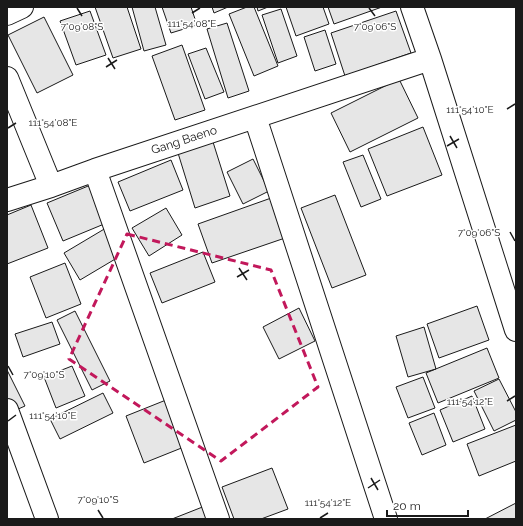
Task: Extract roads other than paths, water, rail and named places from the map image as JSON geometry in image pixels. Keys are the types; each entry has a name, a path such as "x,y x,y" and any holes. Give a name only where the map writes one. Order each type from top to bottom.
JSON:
{"street":[{"path":"7,14 22,7"},
{"path":"412,7 516,330"},
{"name":"Gang Baeno","path":"7,200 430,59"},
{"path":"7,78 51,186"},
{"path":"255,117 386,519"},
{"path":"95,170 218,519"},
{"path":"7,410 47,519"}]}
